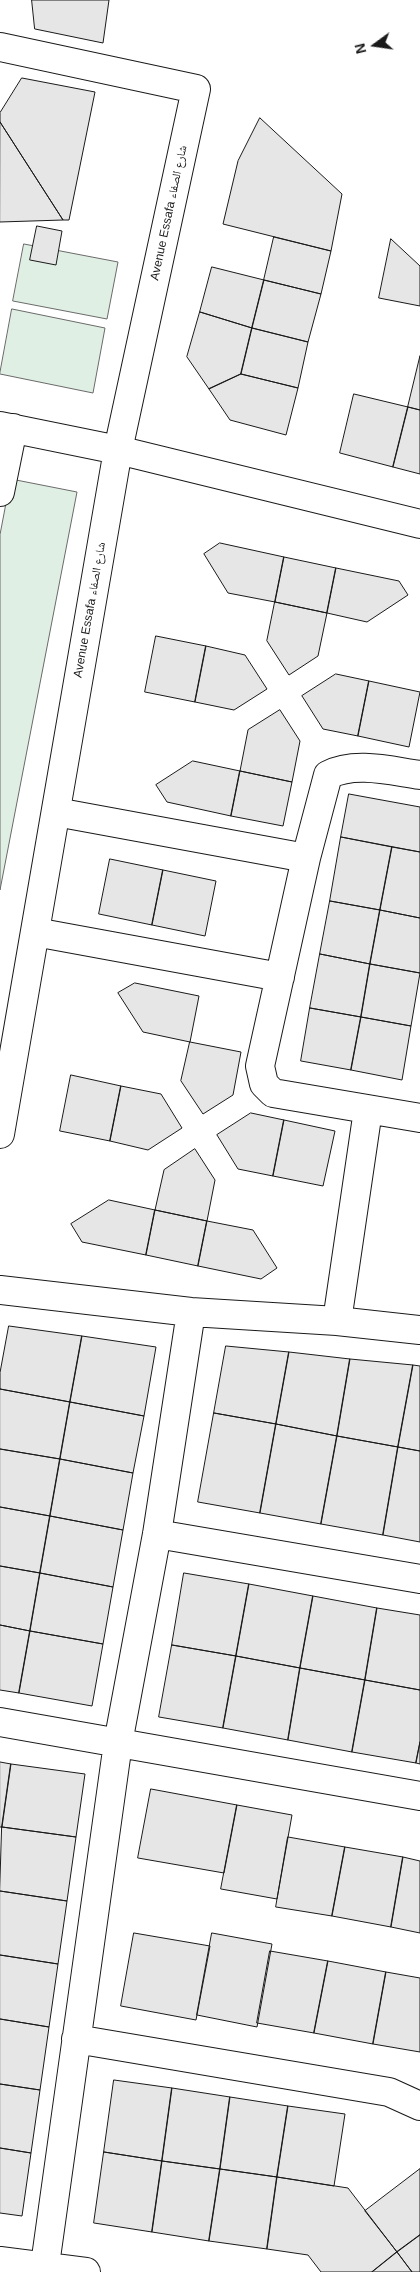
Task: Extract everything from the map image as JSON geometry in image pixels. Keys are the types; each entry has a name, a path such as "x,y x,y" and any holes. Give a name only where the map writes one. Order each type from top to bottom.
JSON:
{"street":[{"name":"Avenue Essafa شارع الصفاء","path":"0,47 196,89 118,450 1,1118"},
{"path":"0,492 6,427 118,450 420,524"},
{"path":"420,775 357,768 346,769 328,775 306,858 260,1066 264,1084 273,1093 420,1117"},
{"path":"56,812 306,858"},
{"path":"35,932 280,977"},
{"path":"337,1321 368,1110"},
{"path":"0,1290 191,1312 337,1321 420,1330"},
{"path":"45,2269 118,1743 157,1534 191,1312"},
{"path":"157,1534 420,1579"},
{"path":"0,1722 420,1796"},
{"path":"76,2039 389,2092 420,2106"},
{"path":"0,2261 45,2269 86,2272"}],"green space":[{"path":"24,244 118,262 107,319 13,301"},
{"path":"12,309 105,328 93,393 0,374"},
{"path":"11,479 77,492 0,890 0,535"}],"building":[{"path":"32,0 109,0 103,43 35,29"},
{"path":"22,78 95,92 69,220 63,220 0,122 0,113"},
{"path":"260,118 342,194 331,251 223,224 238,161"},
{"path":"0,122 63,220 0,222"},
{"path":"37,226 62,231 56,265 30,260"},
{"path":"274,237 331,251 321,294 264,280"},
{"path":"391,239 420,266 420,306 379,298"},
{"path":"212,267 264,280 252,328 200,312"},
{"path":"264,280 321,294 308,342 252,328"},
{"path":"200,312 252,328 241,374 209,389 187,357"},
{"path":"252,328 308,342 298,388 241,374"},
{"path":"420,356 420,410 408,407"},
{"path":"241,374 298,388 286,435 230,420 209,389"},
{"path":"354,394 408,407 393,467 340,453"},
{"path":"408,407 420,410 420,474 393,467"},
{"path":"220,543 284,557 275,602 228,593 204,554"},
{"path":"284,557 336,568 327,613 275,602"},
{"path":"336,568 399,581 408,595 367,622 327,613"},
{"path":"275,602 327,613 318,656 289,675 267,641"},
{"path":"156,636 206,646 195,702 145,692"},
{"path":"206,646 245,655 267,689 234,710 195,702"},
{"path":"336,674 369,681 358,736 323,729 302,696"},
{"path":"369,681 420,692 409,747 358,736"},
{"path":"280,710 300,741 292,782 240,771 248,730"},
{"path":"193,761 240,771 231,816 167,802 156,785"},
{"path":"240,771 292,782 283,826 231,816"},
{"path":"349,794 420,807 420,852 341,837"},
{"path":"341,837 392,847 380,910 330,901"},
{"path":"392,847 420,852 420,918 380,910"},
{"path":"110,859 163,870 152,925 99,914"},
{"path":"163,870 216,881 205,936 152,925"},
{"path":"330,901 380,910 370,964 320,954"},
{"path":"380,910 420,918 420,973 370,964"},
{"path":"320,954 370,964 361,1017 310,1008"},
{"path":"370,964 420,973 411,1026 361,1017"},
{"path":"135,983 199,996 190,1042 143,1032 118,993"},
{"path":"310,1008 361,1017 351,1070 301,1061"},
{"path":"361,1017 411,1026 402,1080 351,1070"},
{"path":"190,1042 241,1052 233,1095 203,1114 181,1081"},
{"path":"71,1075 121,1086 110,1141 60,1131"},
{"path":"121,1086 161,1094 182,1128 148,1150 110,1141"},
{"path":"251,1113 284,1120 273,1176 238,1169 217,1135"},
{"path":"284,1120 335,1131 323,1186 273,1176"},
{"path":"195,1149 215,1180 207,1221 155,1210 164,1170"},
{"path":"109,1200 155,1210 146,1255 82,1242 71,1224"},
{"path":"155,1210 207,1221 198,1266 146,1255"},
{"path":"207,1221 253,1230 277,1268 261,1279 198,1266"},
{"path":"9,1326 82,1336 70,1402 0,1389 0,1373"},
{"path":"82,1336 156,1347 144,1416 70,1402"},
{"path":"226,1346 289,1352 276,1424 214,1413"},
{"path":"289,1352 350,1359 337,1436 276,1424"},
{"path":"350,1359 413,1365 398,1447 337,1436"},
{"path":"413,1365 420,1366 420,1451 398,1447"},
{"path":"0,1389 70,1402 60,1459 0,1449"},
{"path":"70,1402 144,1416 133,1473 60,1459"},
{"path":"214,1413 276,1424 260,1513 198,1502"},
{"path":"276,1424 337,1436 321,1524 260,1513"},
{"path":"337,1436 398,1447 383,1535 321,1524"},
{"path":"398,1447 420,1451 420,1542 383,1535"},
{"path":"0,1449 60,1459 50,1516 0,1507"},
{"path":"60,1459 133,1473 123,1530 50,1516"},
{"path":"0,1507 50,1516 40,1573 0,1566"},
{"path":"50,1516 123,1530 113,1587 40,1573"},
{"path":"0,1566 40,1573 30,1631 0,1625"},
{"path":"40,1573 113,1587 103,1644 30,1631"},
{"path":"184,1573 249,1584 236,1656 172,1645"},
{"path":"249,1584 313,1596 300,1668 236,1656"},
{"path":"313,1596 377,1608 365,1680 300,1668"},
{"path":"377,1608 420,1615 420,1690 365,1680"},
{"path":"0,1625 30,1631 19,1693 0,1690"},
{"path":"30,1631 103,1644 92,1706 19,1693"},
{"path":"172,1645 236,1656 223,1728 159,1717"},
{"path":"236,1656 300,1668 288,1740 223,1728"},
{"path":"300,1668 365,1680 352,1752 288,1740"},
{"path":"365,1680 420,1690 420,1742 416,1763 352,1752"},
{"path":"420,1742 420,1764 416,1763"},
{"path":"0,1762 11,1764 2,1827 0,1827"},
{"path":"11,1764 85,1774 76,1837 2,1827"},
{"path":"151,1789 237,1805 224,1873 138,1858"},
{"path":"237,1805 292,1815 277,1899 221,1889"},
{"path":"2,1827 76,1837 67,1901 0,1891"},
{"path":"288,1837 345,1847 332,1916 276,1907"},
{"path":"345,1847 403,1857 391,1927 332,1916"},
{"path":"403,1857 420,1861 420,1933 391,1927"},
{"path":"0,1891 67,1901 58,1964 0,1955"},
{"path":"134,1933 210,1946 196,2020 121,2006"},
{"path":"212,1933 272,1944 257,2027 197,2015"},
{"path":"270,1951 328,1961 314,2033 257,2023"},
{"path":"0,1955 58,1964 49,2027 0,2019"},
{"path":"328,1961 386,1972 373,2044 314,2033"},
{"path":"386,1972 420,1978 420,2052 373,2044"},
{"path":"0,2019 49,2027 40,2090 0,2084"},
{"path":"114,2080 172,2088 162,2161 104,2152"},
{"path":"0,2084 40,2090 31,2153 0,2148"},
{"path":"172,2088 230,2097 220,2169 162,2161"},
{"path":"230,2097 288,2106 277,2177 220,2169"},
{"path":"288,2106 345,2114 334,2186 277,2177"},
{"path":"0,2148 31,2153 22,2216 0,2213"},
{"path":"104,2152 162,2161 152,2232 94,2223"},
{"path":"162,2161 220,2169 209,2241 152,2232"},
{"path":"220,2169 277,2177 267,2249 209,2241"},
{"path":"420,2169 420,2235 397,2252 365,2211"},
{"path":"277,2177 348,2188 397,2252 372,2272 321,2272 308,2255 267,2249"},
{"path":"420,2235 420,2272 412,2272 397,2252"},
{"path":"397,2252 412,2272 372,2272"}]}
